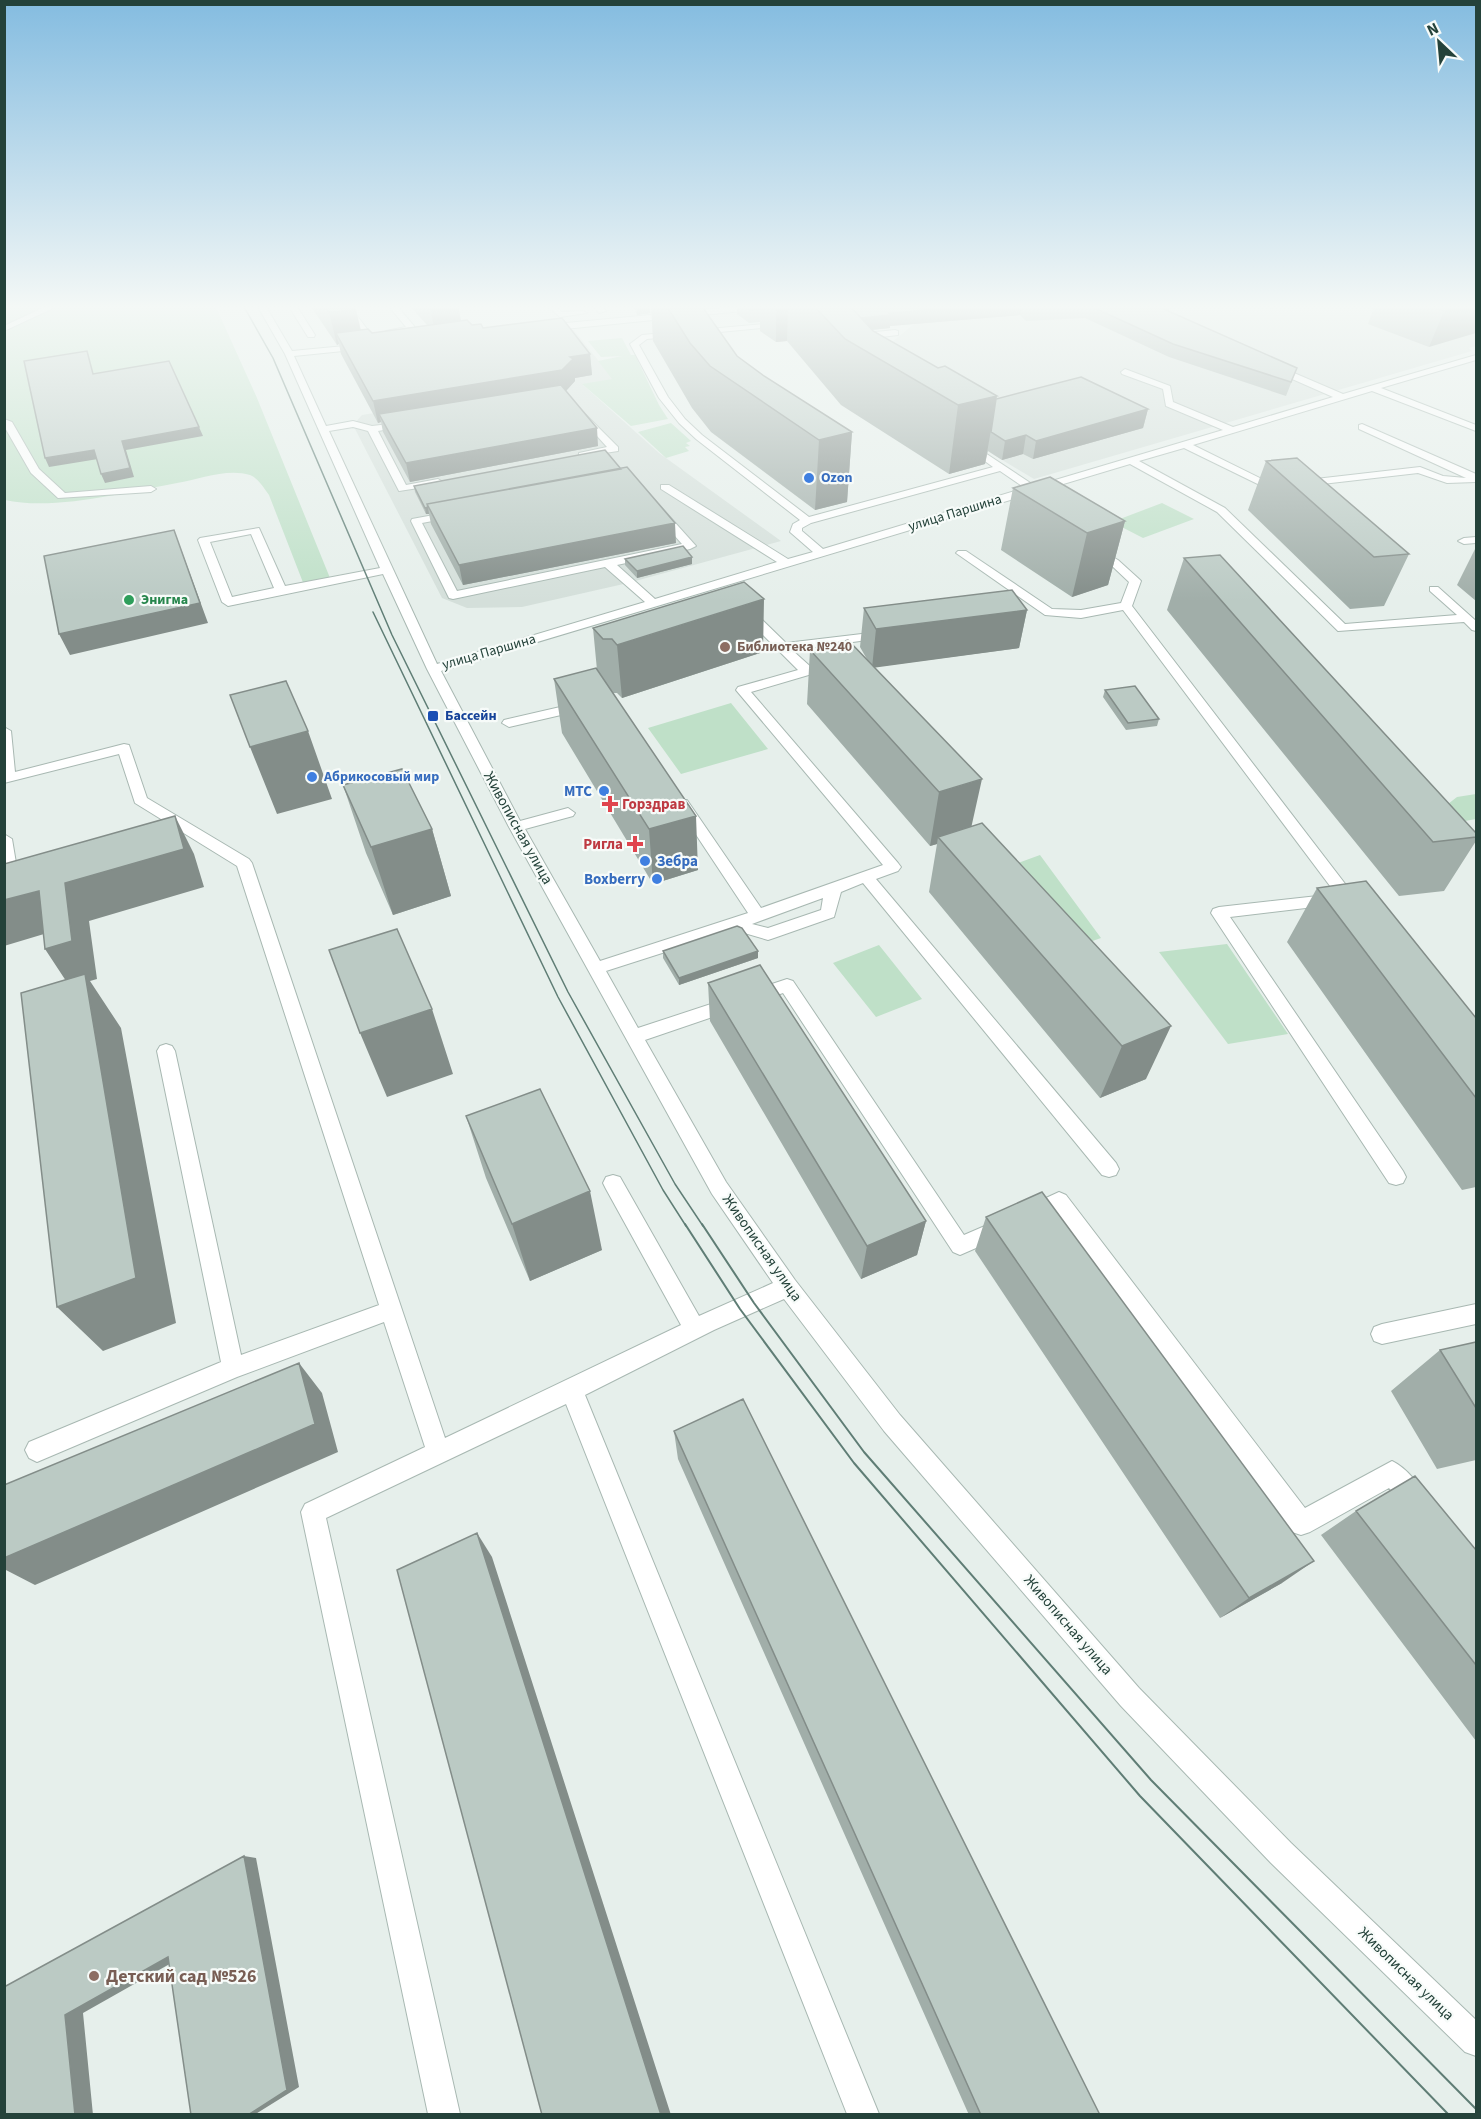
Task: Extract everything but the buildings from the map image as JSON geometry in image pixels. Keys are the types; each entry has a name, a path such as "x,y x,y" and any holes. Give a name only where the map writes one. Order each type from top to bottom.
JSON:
{"street":[{"name":"Живописная улица","path":"313,404 433,669 516,828 719,1188 788,1287 892,1423 1130,1697 1281,1853 1476,2041"},
{"path":"669,404 699,437 807,521"},
{"path":"1169,404 1232,429"},
{"name":"улица Паршина","path":"433,669 1318,404"},
{"path":"1413,404 1476,428"},
{"path":"567,458 614,449 574,405"},
{"path":"4,422 7,422 35,471 62,496 151,489"},
{"path":"324,429 353,424 372,429 418,422"},
{"path":"1362,427 1476,479"},
{"path":"372,429 403,489 450,480"},
{"path":"962,441 992,459 1000,468 1033,489"},
{"path":"1184,444 1270,487 1420,470 1432,477 1450,481 1476,479"},
{"path":"1130,460 1221,510 1342,628 1467,618"},
{"path":"822,554 796,532 797,526 871,499 945,479 1000,468"},
{"path":"631,480 690,546 609,564 453,595 416,521 631,480"},
{"path":"665,487 789,564"},
{"path":"1007,496 1025,508"},
{"path":"281,590 255,530 204,540 228,602 388,570"},
{"path":"1464,541 1476,540"},
{"path":"1082,543 1114,562 1135,581 1126,606"},
{"path":"962,553 1049,612 1081,614 1126,606"},
{"path":"609,564 654,604"},
{"path":"596,968 758,916 894,867 743,690 807,671 718,585"},
{"path":"1434,589 1476,627"},
{"path":"1126,606 1348,898 1219,913 1396,1177"},
{"path":"784,647 897,632"},
{"path":"509,723 601,701"},
{"path":"4,731 7,778 124,748 141,800 244,863 438,1453"},
{"path":"677,795 758,916"},
{"path":"516,828 568,813"},
{"path":"4,839 13,895 24,891"},
{"path":"186,846 207,840"},
{"path":"867,878 1108,1169"},
{"path":"734,924 768,934 828,914 833,890"},
{"path":"635,1036 787,985 960,1246 1059,1202 1301,1523 1392,1473 1429,1517"},
{"path":"166,1051 233,1368"},
{"path":"613,1183 695,1330"},
{"path":"444,2115 312,1512 788,1287"},
{"path":"37,1450 233,1368 391,1310"},
{"path":"1382,1334 1476,1314"},
{"path":"572,1390 863,2115"}],"shaded area":[{"path":"397,404 604,404 659,453 781,541 628,583 522,607 467,608 442,598 353,425 362,415 399,409"},
{"path":"918,404 1291,404 1034,479 929,416"}],"green space":[{"path":"5,404 259,404 330,578 304,585 269,495 250,475 223,473 68,502 24,503 5,500"},
{"path":"605,404 658,404 668,419 631,426"},
{"path":"671,423 691,441 686,443 690,446 685,447 689,451 666,458 638,432"},
{"path":"1162,503 1194,519 1143,538 1112,522"},
{"path":"731,703 768,749 681,774 648,728"},
{"path":"1476,794 1476,819 1465,821 1448,804 1457,797"},
{"path":"1040,855 1101,938 1058,953 990,873"},
{"path":"1227,944 1288,1034 1228,1044 1159,952"},
{"path":"879,945 922,999 876,1017 833,963"}],"tram line":[{"path":"293,404 392,635 568,992 675,1184 703,1226"},
{"path":"373,612 558,997 663,1190 686,1226"},
{"path":"685,1224 740,1309 854,1463 1140,1796 1448,2114"},
{"path":"702,1224 754,1303 864,1452 1151,1780 1476,2109"}],"place":[{"name":"Ozon","path":"809,478"},
{"name":"Энигма","path":"129,600"},
{"name":"Библиотека №240","path":"725,647"},
{"name":"Бассейн","path":"433,716"},
{"name":"Абрикосовый мир","path":"312,777"},
{"name":"МТС","path":"604,791"},
{"name":"Горздрав","path":"610,804"},
{"name":"Ригла","path":"635,844"},
{"name":"Зебра","path":"645,861"},
{"name":"Boxberry","path":"657,879"},
{"name":"Детский сад №526","path":"94,1976"}]}
